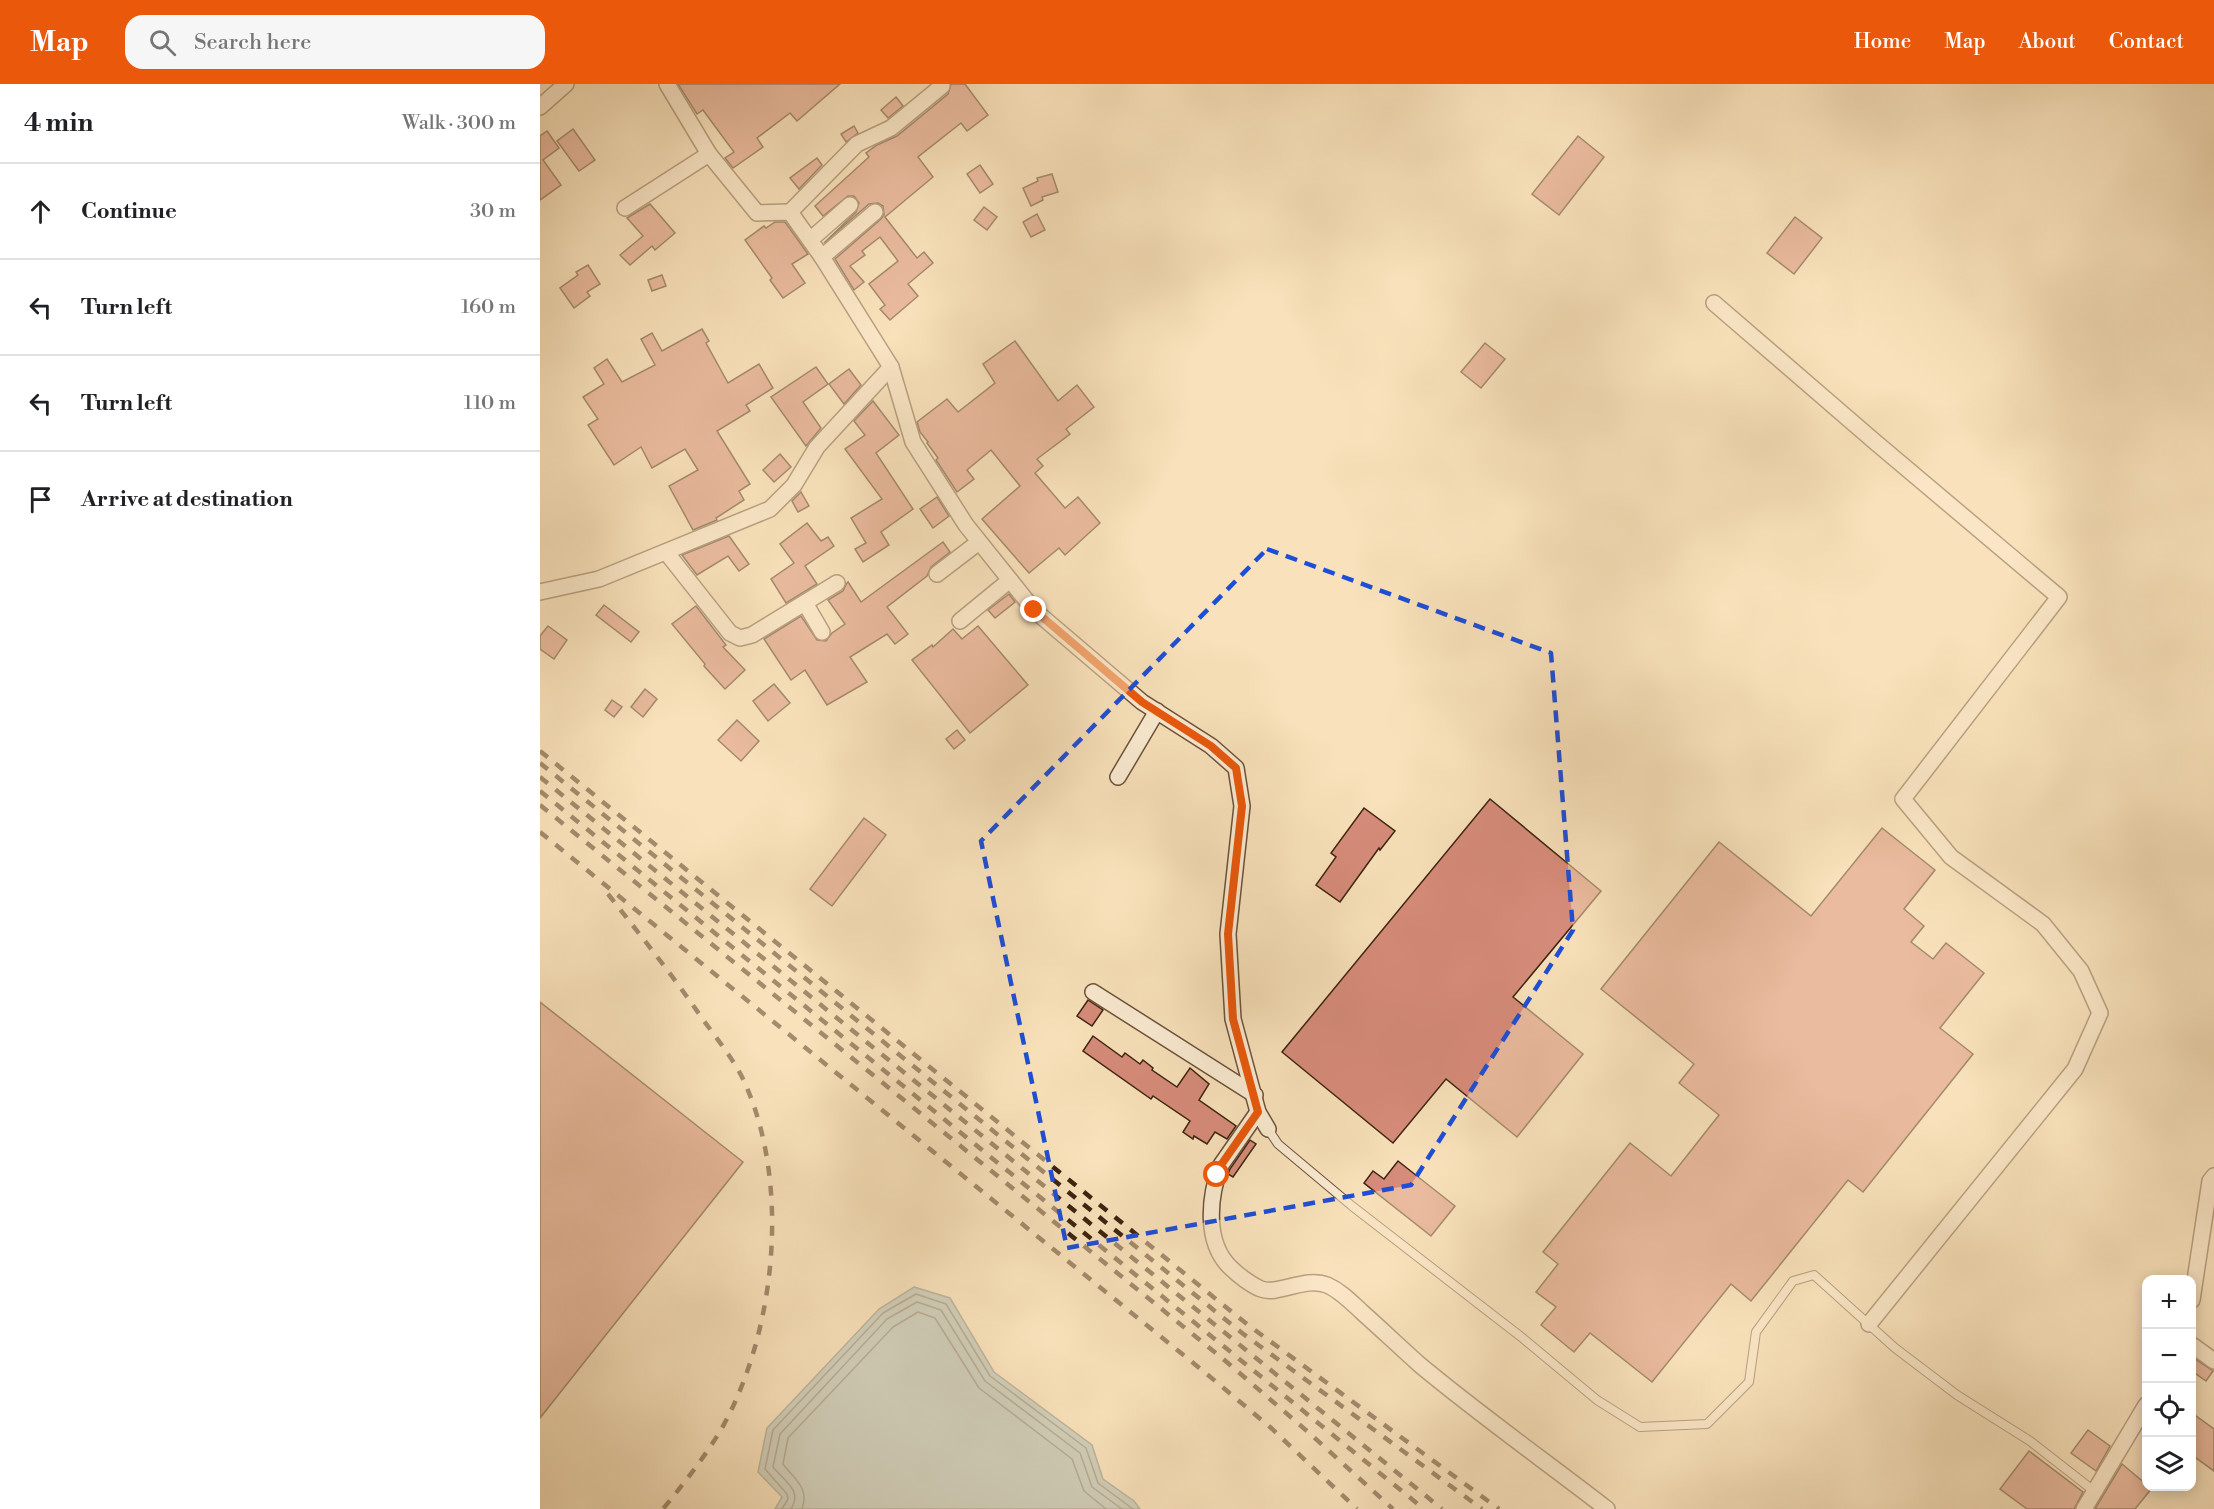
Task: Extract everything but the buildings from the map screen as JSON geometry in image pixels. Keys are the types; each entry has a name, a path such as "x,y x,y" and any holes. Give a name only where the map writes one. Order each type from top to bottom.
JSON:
{"street":[{"path":"540,107 566,84"},
{"path":"667,84 709,154 757,213 790,212 857,144 891,128 925,90 942,86"},
{"path":"625,208 709,154"},
{"path":"810,240 850,205"},
{"path":"790,212 822,256 891,367 913,442 979,542 1034,610 1142,702 1211,746 1236,768 1242,806 1228,934 1233,1019 1258,1112 1268,1129"},
{"path":"822,256 874,212"},
{"path":"1714,303 2060,597 1903,799 1951,857 2043,924 2081,971 2100,1013 2075,1069 1869,1324"},
{"path":"540,592 599,579 770,509 794,485 817,447 891,367"},
{"path":"937,574 979,542"},
{"path":"666,552 730,633 740,638 752,635 837,583"},
{"path":"960,621 1010,580"},
{"path":"805,603 822,632"},
{"path":"1118,777 1157,711"},
{"path":"1093,992 1255,1095"},
{"path":"1258,1112 1221,1165 1217,1175 1212,1210 1212,1232 1222,1256 1231,1267 1261,1289 1271,1290 1313,1282 1327,1285 1344,1295 1420,1365 1607,1509"},
{"path":"2196,1275 2210,1181 2214,1176"},
{"path":"2196,1348 2214,1361"},
{"path":"2084,1509 2142,1412"}],"lane":[{"path":"1268,1129 1278,1144 1352,1206 1520,1336 1597,1400 1640,1427 1707,1424 1749,1382 1756,1332 1793,1281 1814,1275 1894,1348 1957,1395 2030,1441 2094,1491"}],"highlighted area":[{"path":"1267,549 1551,653 1573,930 1411,1185 1067,1248 981,841"}],"water":[{"path":"914,1287 950,1298 994,1372 1092,1445 1103,1479 1134,1501 1140,1509 775,1509 782,1497 758,1472 767,1428 879,1309"}],"railway":[{"path":"540,751 1248,1325 1499,1509"},
{"path":"540,763 1242,1333 1482,1509"},
{"path":"540,777 1442,1509"},
{"path":"540,791 1424,1509"},
{"path":"540,805 1222,1358 1393,1509"},
{"path":"540,832 1208,1375 1270,1427 1357,1509"},
{"path":"608,894 736,1065 759,1122 768,1165 772,1210 771,1257 765,1303 755,1347 740,1389 722,1428 701,1460 663,1509"}],"route":[{"path":"1034,610 1142,702 1211,746 1236,768 1242,806 1228,934 1233,1019 1258,1112 1221,1165 1217,1175"}]}
